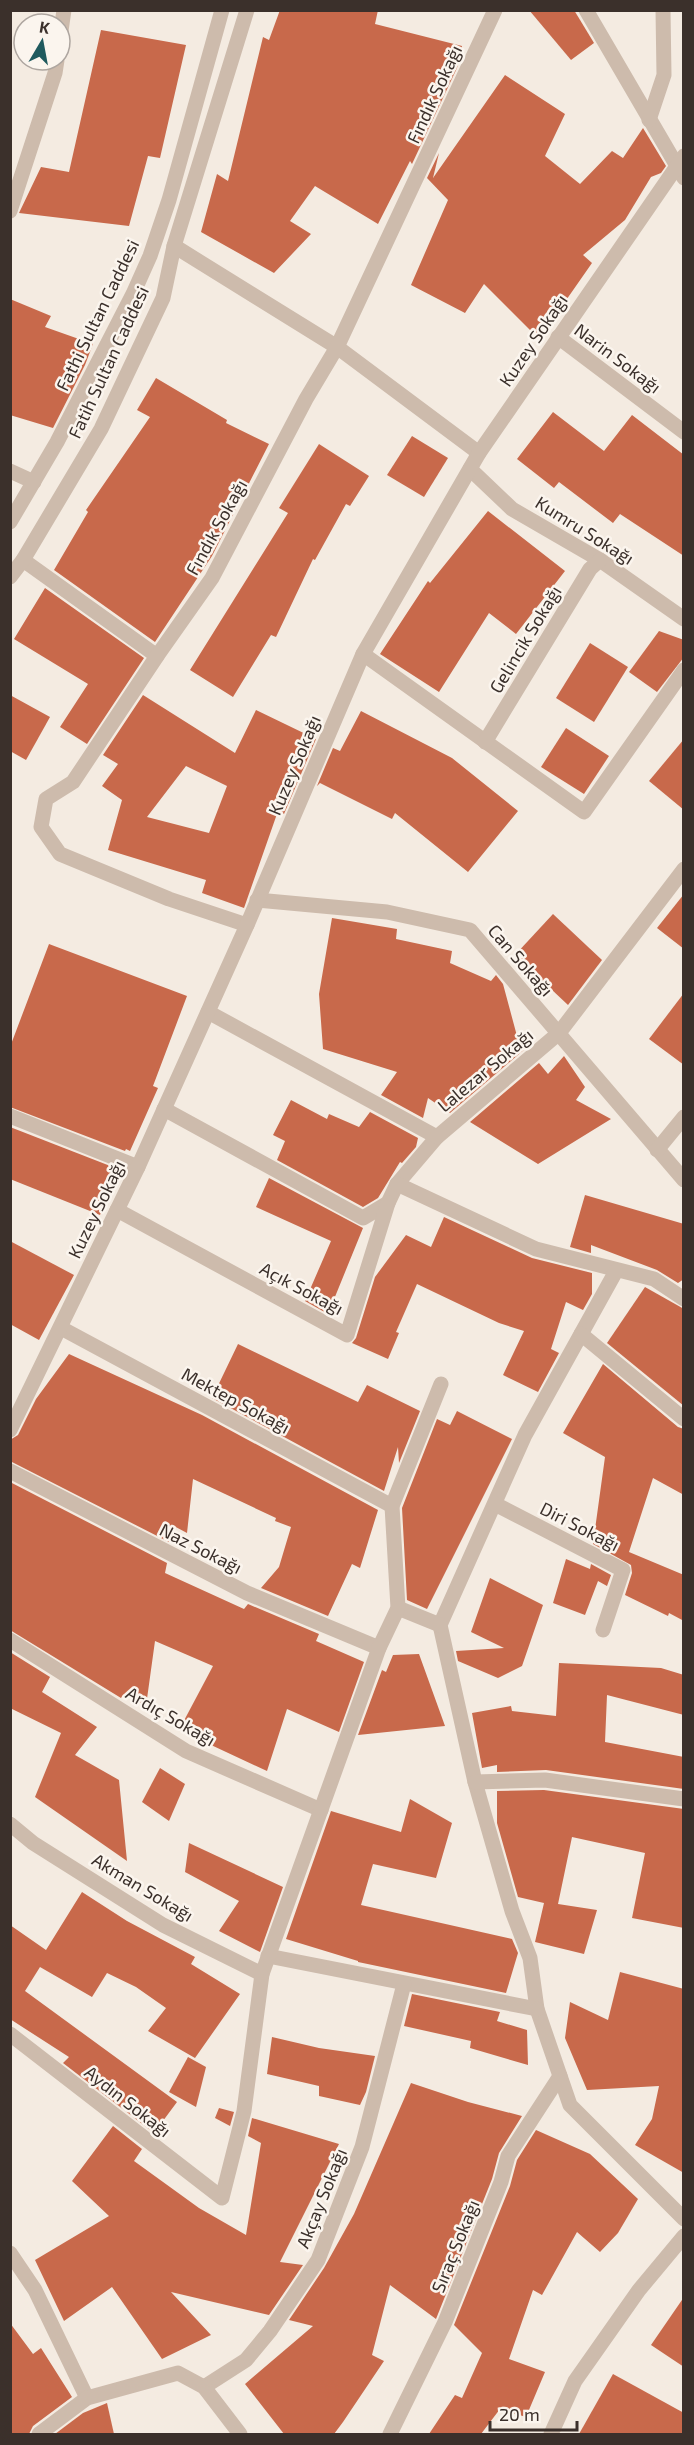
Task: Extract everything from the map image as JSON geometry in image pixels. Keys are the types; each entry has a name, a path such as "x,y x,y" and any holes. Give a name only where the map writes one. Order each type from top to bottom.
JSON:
{"street":[{"name":"Fathi Sultan Caddesi","path":"10,522 57,442 150,256 169,200 222,10"},
{"name":"Fatih Sultan Caddesi","path":"10,577 23,560 101,429 163,298 174,246 247,10"},
{"name":"Fındık Sokağı","path":"247,924 169,900 60,854 41,828 46,799 73,782 157,656 212,579 306,399 337,347 495,10"},
{"path":"586,10 649,120 681,166"},
{"path":"649,120 664,75 663,10"},
{"path":"10,211 55,72"},
{"name":"Kuzey Sokağı","path":"10,1430 138,1167 247,924 363,654 479,453 558,337 681,166"},
{"path":"174,246 337,347 479,453"},
{"name":"Narin Sokağı","path":"558,337 684,432"},
{"name":"Kumru Sokağı","path":"470,469 512,509 600,560 684,618"},
{"path":"10,471 34,482"},
{"path":"23,560 157,656"},
{"name":"Gelincik Sokağı","path":"485,742 590,569 600,560"},
{"path":"363,654 584,812 684,670"},
{"name":"Lalezar Sokağı","path":"388,1203 397,1184 438,1137 559,1033 684,869"},
{"name":"Can Sokağı","path":"257,900 387,912 470,930 684,1180"},
{"path":"208,1012 438,1137"},
{"path":"164,1109 363,1218 388,1203"},
{"path":"10,1116 138,1167"},
{"path":"657,1150 684,1117"},
{"path":"397,1184 536,1249 654,1279 684,1299"},
{"name":"Açık Sokağı","path":"117,1210 347,1335 388,1203"},
{"path":"616,1271 525,1435 440,1625 475,1782 512,1911 530,1958 537,2009 570,2106 684,2219"},
{"name":"Mektep Sokağı","path":"61,1328 392,1506"},
{"path":"581,1334 684,1419"},
{"path":"262,1974 379,1648 398,1608 392,1506 441,1384"},
{"name":"Naz Sokağı","path":"10,1471 247,1593 379,1648"},
{"name":"Diri Sokağı","path":"495,1504 623,1570 603,1630"},
{"path":"398,1608 440,1625"},
{"name":"Ardıç Sokağı","path":"10,1640 186,1751 321,1810"},
{"path":"475,1782 545,1780 684,1799"},
{"name":"Akman Sokağı","path":"10,1824 33,1843 163,1925 262,1974"},
{"path":"268,1956 537,2009"},
{"name":"Aydın Sokağı","path":"10,2034 222,2198 244,2111 262,1974"},
{"name":"Akçay Sokağı","path":"204,2387 246,2360 270,2331 318,2260 362,2147 404,1984"},
{"name":"Sıraç Sokağı","path":"390,2434 445,2322 501,2182 508,2156 560,2076"},
{"path":"551,2434 575,2381 639,2290 684,2236"},
{"path":"10,2253 35,2290 87,2398"},
{"path":"39,2434 87,2398 178,2373 204,2387 240,2434"}],"building":[{"path":"280,10 378,10 375,24 462,46 457,68 412,164 410,161 378,224 315,186 290,221 311,234 274,273 201,232 217,174 228,181 263,37 269,40"},
{"path":"529,10 574,10 594,43 571,60"},
{"path":"101,30 186,45 160,158 148,156 129,226 19,213 41,167 69,172"},
{"path":"505,75 565,114 545,156 580,184 612,151 623,158 643,128 666,166 661,173 651,177 625,220 583,255 592,263 539,339 484,284 465,313 411,285 448,200 427,178 439,153 433,178"},
{"path":"10,299 51,316 45,327 93,344 85,365 53,428 10,415"},
{"path":"156,378 227,420 226,423 269,444 212,556 155,642 54,570 88,512 86,510 150,417 137,410"},
{"path":"553,412 604,451 632,415 684,455 684,556 620,514 613,523 559,482 554,488 517,459"},
{"path":"412,436 448,458 424,497 387,475"},
{"path":"319,444 369,476 350,506 346,504 315,560 313,559 276,637 271,635 233,697 190,670 288,513 279,508"},
{"path":"488,511 565,571 516,634 489,613 439,692 380,654 428,581 430,583"},
{"path":"45,588 144,658 87,744 60,727 88,684 14,639"},
{"path":"659,631 684,640 684,657 657,692 629,672"},
{"path":"590,643 628,667 594,722 556,698"},
{"path":"10,695 50,717 26,760 10,751"},
{"path":"143,695 235,753 256,710 316,739 284,814 278,811 244,908 202,893 206,880 108,850 122,800 102,786 118,764 103,755","holes":["186,766 227,786 209,833 147,817"]},
{"path":"361,711 452,758 518,811 468,872 395,813 392,819 320,783 317,786 333,748 340,751"},
{"path":"566,728 609,756 584,794 541,767"},
{"path":"684,739 684,810 649,781"},
{"path":"684,894 684,949 657,928"},
{"path":"553,914 602,960 568,1005 515,955"},
{"path":"332,918 397,929 396,939 452,951 450,963 491,981 496,975 503,984 517,1036 526,1048 450,1113 428,1098 423,1118 381,1095 397,1072 323,1049 319,994"},
{"path":"49,944 187,996 153,1086 158,1088 130,1151 10,1107 10,1047"},
{"path":"684,993 684,1065 649,1039"},
{"path":"564,1056 585,1087 576,1100 611,1119 538,1164 470,1122 539,1063 548,1074"},
{"path":"291,1100 327,1119 329,1114 359,1127 370,1112 418,1138 416,1147 402,1163 400,1162 378,1198 363,1207 277,1160 285,1141 273,1135"},
{"path":"10,1127 118,1169 100,1215 10,1179"},
{"path":"269,1178 363,1228 328,1314 305,1301 331,1241 256,1207"},
{"path":"585,1195 684,1224 684,1279 678,1283 657,1270 591,1245 591,1253 570,1247"},
{"path":"444,1217 532,1258 592,1273 592,1294 583,1310 566,1302 551,1349 559,1353 538,1392 503,1375 524,1331 499,1323 417,1284 396,1332 399,1333 388,1359 352,1343 356,1338 375,1277 406,1235 431,1247"},
{"path":"10,1241 74,1275 39,1340 10,1324"},
{"path":"645,1287 684,1309 684,1406 607,1343"},
{"path":"238,1344 358,1402 367,1385 420,1411 399,1463 398,1447 384,1491 212,1398"},
{"path":"69,1354 202,1415 378,1510 360,1568 352,1564 328,1616 261,1588 279,1567 291,1527 275,1521 276,1518 193,1479 187,1533 172,1525 169,1542 10,1461 10,1440 18,1435 36,1399"},
{"path":"603,1364 678,1427 684,1429 684,1495 653,1478 629,1552 684,1575 684,1621 669,1613 668,1616 625,1595 632,1573 631,1565 593,1544 605,1457 563,1433"},
{"path":"457,1411 512,1439 427,1609 407,1600 402,1508 437,1419 450,1425"},
{"path":"10,1482 167,1563 165,1573 244,1609 248,1604 319,1634 316,1641 364,1662 339,1732 287,1709 267,1771 179,1730 213,1666 155,1641 146,1706 124,1694 121,1698 10,1630"},
{"path":"566,1559 590,1569 591,1564 611,1575 607,1586 598,1581 585,1615 553,1603"},
{"path":"490,1578 543,1605 522,1666 498,1678 458,1661 456,1651 504,1648 471,1632"},
{"path":"10,1652 50,1677 42,1692 97,1727 75,1755 119,1780 127,1861 35,1797 61,1733 10,1708"},
{"path":"419,1654 445,1726 358,1735 382,1670 386,1672 393,1655"},
{"path":"559,1663 661,1668 684,1675 684,1715 607,1695 605,1742 684,1757 684,1789 546,1770 497,1772 497,1765 482,1768 472,1713 511,1706 512,1711 556,1716"},
{"path":"160,1768 185,1784 169,1821 142,1802"},
{"path":"544,1790 684,1809 684,1928 632,1918 645,1853 572,1837 558,1904 597,1910 584,1954 535,1942 544,1903 518,1897 497,1823 497,1791"},
{"path":"410,1799 452,1823 436,1878 373,1864 361,1905 512,1939 518,1953 506,1993 358,1962 286,1939 331,1811 401,1832"},
{"path":"189,1843 283,1887 260,1952 219,1931 239,1901 185,1872"},
{"path":"82,1892 127,1921 195,1957 191,1964 240,1994 195,2058 148,2031 166,2008 136,1987 107,1973 92,1997 40,1967 25,1991 177,2102 154,2133 63,2063 69,2057 10,2019 10,1925 46,1950"},
{"path":"620,1972 684,1989 684,2173 635,2145 652,2119 659,2086 587,2090 565,2038 570,2002 608,2020"},
{"path":"412,1994 500,2012 497,2021 527,2030 528,2065 470,2048 471,2041 404,2026"},
{"path":"272,2037 319,2048 375,2056 366,2092 360,2105 319,2096 319,2086 267,2074"},
{"path":"188,2057 206,2067 196,2107 169,2092"},
{"path":"411,2083 468,2102 522,2116 499,2153 492,2179 436,2319 390,2285 372,2355 384,2361 343,2422 334,2434 284,2434 245,2384 313,2326 289,2320 324,2268 354,2214"},
{"path":"219,2108 234,2112 230,2126 215,2118"},
{"path":"252,2118 339,2144 280,2262 303,2265 269,2315 171,2292 211,2335 162,2359 112,2287 64,2321 35,2260 109,2216 72,2181 113,2126 142,2149 134,2161 199,2208 246,2235 261,2143 248,2136"},
{"path":"536,2130 590,2154 638,2199 618,2233 600,2252 577,2232 542,2295 533,2290 509,2359 545,2372 526,2417 500,2409 481,2434 429,2434 455,2395 462,2398 482,2353 454,2325 510,2186 517,2160"},
{"path":"684,2297 684,2367 651,2345"},
{"path":"10,2323 33,2354 41,2348 72,2397 33,2426 29,2434 10,2434"},
{"path":"613,2374 684,2413 684,2434 579,2434"},
{"path":"107,2403 114,2434 55,2434 83,2413"}]}
